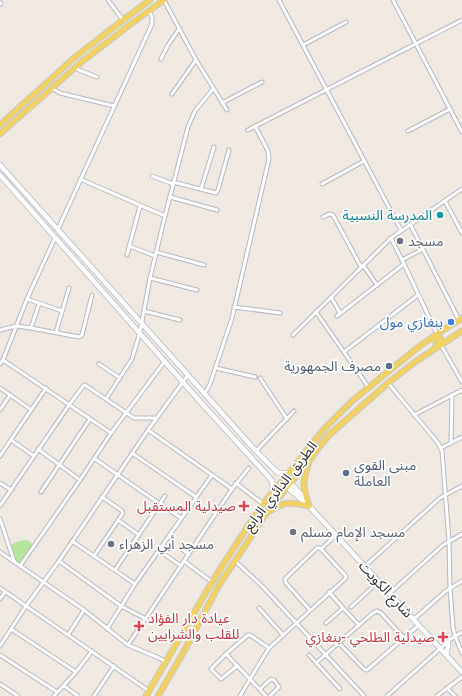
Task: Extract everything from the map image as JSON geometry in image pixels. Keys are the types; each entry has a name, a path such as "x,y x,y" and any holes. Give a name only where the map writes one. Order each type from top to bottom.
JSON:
{"main road":[{"path":"0,126 74,58 150,0"},
{"path":"0,134 75,67 164,0"},
{"path":"0,165 256,451 276,472 289,473"},
{"path":"0,175 267,475 272,481 274,492"},
{"path":"461,320 451,328 449,331 450,334 453,334 462,328"},
{"name":"الطريق الدائري الرابع","path":"148,694 212,582 246,529 263,504 324,429 352,401 418,348 437,334 461,320"},
{"name":"الطريق الدائري الرابع","path":"158,696 176,666 219,585 265,515 310,461 320,446 329,436 388,383 462,331"},
{"path":"409,367 417,357 441,342 441,338 438,337 423,347 418,348"},
{"path":"309,506 303,484 310,461"},
{"name":"شارع الكويت","path":"289,485 462,672"},
{"path":"265,515 277,506 285,503 292,502 309,506"},
{"path":"446,654 448,642"},
{"path":"175,647 178,651 183,653"},
{"path":"166,662 172,662 176,666"}],"street":[{"path":"108,0 123,20"},
{"path":"164,0 196,60 227,110"},
{"path":"279,0 401,230"},
{"path":"393,0 462,132"},
{"path":"58,229 152,24 152,17 149,11"},
{"path":"248,130 462,20"},
{"path":"303,45 346,22"},
{"path":"161,59 168,45 179,29"},
{"path":"172,94 196,60"},
{"path":"75,67 96,77"},
{"path":"222,103 262,82"},
{"path":"51,88 60,93 114,106"},
{"path":"106,399 131,362 140,332 150,278 188,127 195,111 213,89"},
{"path":"408,131 450,109"},
{"path":"205,393 216,368 229,327 269,159 268,151 255,126"},
{"path":"201,190 214,147"},
{"path":"152,176 201,190 214,193 217,192 229,150"},
{"path":"322,184 364,161"},
{"path":"80,179 165,216"},
{"path":"293,335 391,238 462,189"},
{"path":"170,197 217,210"},
{"path":"445,201 462,232"},
{"path":"127,255 140,206"},
{"path":"323,217 330,214 333,215 362,266 377,285"},
{"path":"410,224 461,320"},
{"path":"0,364 3,360 27,299 55,238"},
{"path":"391,238 437,334"},
{"path":"129,246 204,265"},
{"path":"402,260 423,249"},
{"path":"331,297 338,315 404,264"},
{"path":"150,278 197,290"},
{"path":"56,332 69,288"},
{"path":"0,330 16,326 79,337 82,334 92,295"},
{"path":"344,352 418,295"},
{"path":"27,299 62,311"},
{"path":"31,328 39,304"},
{"path":"234,307 280,313"},
{"path":"144,311 180,320"},
{"path":"316,312 369,388"},
{"path":"441,345 462,382"},
{"path":"3,360 112,433"},
{"path":"20,566 126,413 165,361"},
{"path":"99,364 120,378"},
{"path":"216,368 255,377"},
{"path":"0,646 26,606 60,561 132,453 188,374"},
{"path":"260,378 287,419"},
{"path":"388,383 441,448 449,541 453,627 462,653"},
{"path":"0,506 38,449 84,385 136,419 156,418"},
{"path":"0,388 30,409"},
{"path":"0,456 30,409 46,388"},
{"path":"414,415 462,390"},
{"path":"0,410 10,395"},
{"path":"451,443 452,395"},
{"path":"256,451 294,411"},
{"path":"41,492 90,419"},
{"path":"148,430 232,489"},
{"path":"441,448 462,437"},
{"path":"11,440 34,456"},
{"path":"38,449 80,480"},
{"path":"132,453 196,497"},
{"path":"95,459 181,518"},
{"path":"128,645 236,483 249,468"},
{"path":"107,629 135,584 160,551 181,518 212,475"},
{"path":"0,483 11,490"},
{"path":"236,483 263,504"},
{"path":"365,566 435,502 462,486"},
{"path":"115,570 165,496"},
{"path":"94,556 122,513 122,511 102,497"},
{"path":"0,519 14,561"},
{"path":"118,520 139,535"},
{"path":"390,593 449,541 462,534"},
{"path":"310,610 286,584 285,579 317,548 321,549 336,535"},
{"path":"72,541 135,584"},
{"path":"180,548 189,554"},
{"path":"240,696 269,648 345,579 346,577 321,549"},
{"path":"160,551 182,566"},
{"path":"0,552 84,610 128,645 166,662"},
{"path":"60,561 122,606 146,619"},
{"path":"184,561 212,582"},
{"path":"235,561 297,622 364,696"},
{"path":"351,606 379,581"},
{"path":"414,619 450,588 462,581"},
{"path":"0,588 114,666 148,694"},
{"path":"0,599 5,592"},
{"path":"329,592 359,625"},
{"path":"259,608 283,635"},
{"path":"326,623 343,608"},
{"path":"68,635 84,610"},
{"path":"316,663 376,611 379,612 404,638"},
{"path":"339,642 364,669 367,670 419,624"},
{"path":"11,629 76,672"},
{"path":"387,696 455,636 462,632"},
{"path":"237,666 221,679 215,675 211,669 248,635 269,648"},
{"path":"54,696 76,672 92,651"},
{"path":"226,654 266,696"},
{"path":"0,655 57,692"},
{"path":"310,656 340,689"},
{"path":"94,696 114,666"},
{"path":"437,696 462,677"},
{"path":"260,689 271,679 274,680 279,687 270,696"},
{"path":"0,684 18,696"},
{"path":"64,686 78,696"},
{"path":"447,688 455,696"}],"green space":[{"path":"26,540 31,542 33,547 19,564 14,560 11,545 16,542"}],"place":[{"name":"المدرسة النسبية","path":"440,215"},
{"name":"مسجد","path":"400,241"},
{"name":"بنغازي مول","path":"451,322"},
{"name":"مصرف الجمهورية","path":"389,366"},
{"name":"مبنى القوى العاملة","path":"346,473"},
{"name":"صيدلية المستقبل","path":"244,506"},
{"name":"مسجد الإمام مسلم","path":"293,532"},
{"name":"مسجد أبي الزهراء","path":"111,544"},
{"name":"عيادة دار الفؤاد للقلب والشرايين","path":"139,626"},
{"name":"صيدلية الطلحي -بنغازي","path":"443,637"}]}
